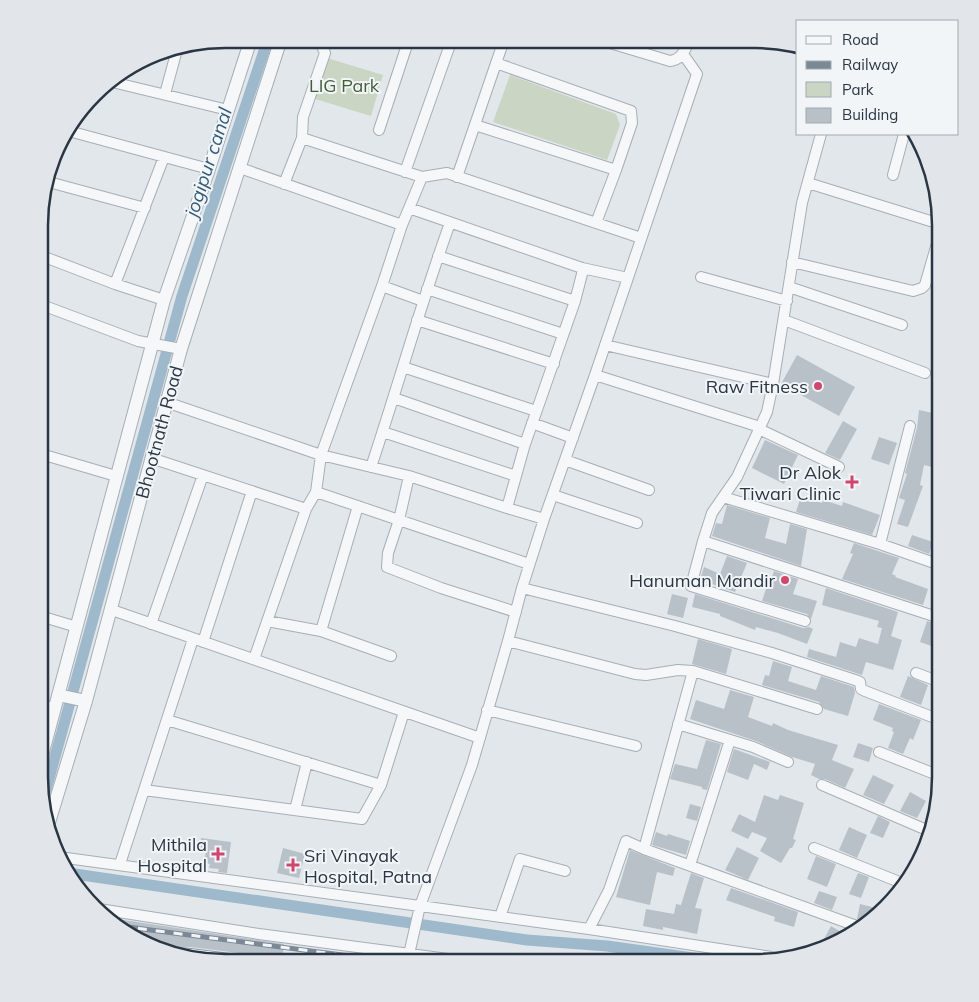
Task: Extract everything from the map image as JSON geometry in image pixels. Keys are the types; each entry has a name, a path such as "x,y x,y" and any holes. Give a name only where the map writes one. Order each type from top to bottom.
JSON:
{"street":[{"name":"Bhootnath Road","path":"48,734 60,695 116,476 155,344 164,300 210,168 248,48"},
{"name":"Bhootnath Road","path":"51,813 83,700 112,610 166,402 177,348 240,168 278,48"},
{"path":"284,184 302,138 303,117 325,53 323,48"},
{"path":"378,130 406,48"},
{"path":"405,172 449,48"},
{"path":"457,177 501,48"},
{"path":"626,48 664,60 676,60 683,54 686,48"},
{"path":"409,954 419,908 472,765 529,564 697,74 683,54"},
{"path":"165,94 176,55"},
{"path":"496,63 631,111 632,123 596,223"},
{"path":"118,83 228,110"},
{"path":"475,125 616,170"},
{"path":"73,132 210,168"},
{"path":"806,621 691,586 712,513 737,477 767,412 784,320 802,203 821,135"},
{"path":"892,174 904,135"},
{"path":"302,138 422,177 447,173 641,238"},
{"path":"115,284 164,156"},
{"path":"240,168 402,225"},
{"path":"254,659 306,509 316,492 321,455 402,225 422,177"},
{"path":"808,182 931,221"},
{"path":"53,183 145,208"},
{"path":"409,208 582,268 628,278"},
{"path":"372,467 423,300 450,223"},
{"path":"438,256 575,301"},
{"path":"48,258 115,284 164,300"},
{"path":"792,262 913,291 926,285 931,266"},
{"path":"507,508 525,444 575,301 582,268"},
{"path":"701,277 787,301"},
{"path":"382,286 423,300"},
{"path":"789,288 902,325"},
{"path":"427,289 563,334"},
{"path":"48,307 138,341 177,348"},
{"path":"417,320 554,364"},
{"path":"784,320 926,373"},
{"path":"605,344 773,384"},
{"path":"403,367 536,411"},
{"path":"595,376 760,428 839,466"},
{"path":"394,398 525,444"},
{"path":"166,402 321,455 409,476 544,519"},
{"path":"532,423 573,438"},
{"path":"880,544 910,426"},
{"path":"383,432 516,476"},
{"path":"48,456 116,476"},
{"path":"151,458 306,509"},
{"path":"565,460 648,490"},
{"path":"151,624 203,475"},
{"path":"409,476 386,566 441,588 516,612"},
{"path":"120,864 167,720 252,491"},
{"path":"316,492 529,564"},
{"path":"552,495 637,523"},
{"path":"723,497 880,544 932,562"},
{"path":"321,631 358,506"},
{"path":"703,541 932,615"},
{"path":"522,588 675,626 790,659 858,681 865,691 932,717"},
{"path":"112,610 480,738"},
{"path":"48,618 77,627"},
{"path":"267,621 321,631 391,656"},
{"path":"508,641 634,674 673,670 693,671 817,709"},
{"path":"644,849 693,671"},
{"path":"916,673 932,679"},
{"path":"60,695 83,700"},
{"path":"48,707 55,709"},
{"path":"487,710 636,746"},
{"path":"144,790 362,819 381,785 404,712"},
{"path":"167,720 381,785"},
{"path":"678,724 760,749 788,762"},
{"path":"690,865 730,740"},
{"path":"879,752 932,773"},
{"path":"295,810 307,762"},
{"path":"822,785 924,829"},
{"path":"589,929 609,890 626,841 853,925"},
{"path":"814,848 898,881"},
{"path":"67,858 419,908 589,929 746,954"},
{"path":"500,917 520,859 565,871"},
{"path":"107,910 383,954"}],"green space":[{"name":"LIG Park","path":"327,58 383,75 371,116 312,98"},
{"path":"510,75 616,114 620,125 607,160 493,122"}],"building":[{"name":"Raw Fitness","path":"797,355 855,387 839,416 781,384"},
{"path":"919,410 931,413 931,467 924,465 920,485 923,486 908,527 897,524 905,500 899,498 907,474 905,473 917,428"},
{"path":"843,421 857,429 840,460 825,453"},
{"path":"879,437 897,443 889,465 871,459"},
{"path":"765,440 798,455 784,484 752,468"},
{"path":"801,496 822,503 823,500 842,506 843,502 880,515 872,535 796,512"},
{"path":"727,505 770,518 765,538 786,544 790,524 807,529 801,566 712,536 716,523 722,524"},
{"path":"912,535 932,542 929,554 908,546"},
{"path":"854,543 899,558 892,574 895,577 928,589 923,605 842,579 853,554 850,553"},
{"path":"727,556 747,563 735,592 700,580 704,567 720,574"},
{"path":"774,571 798,579 793,594 817,601 811,619 807,614 762,601"},
{"path":"826,588 898,612 891,636 902,640 893,670 866,662 862,675 807,657 809,649 836,657 840,642 856,647 859,638 878,644 882,628 877,627 879,621 822,605"},
{"path":"672,594 688,598 683,618 667,614"},
{"path":"695,594 803,628 809,627 813,629 807,644 756,627 755,630 720,616 720,614 692,607"},
{"path":"927,621 932,622 932,646 920,642"},
{"path":"698,639 732,649 726,674 692,664"},
{"path":"773,661 792,667 788,681 816,690 821,676 854,687 855,693 848,716 824,709 819,702 762,685 765,675 769,676"},
{"path":"908,676 928,685 921,705 900,697"},
{"path":"730,690 754,697 748,717 772,726 773,723 788,730 838,745 832,760 854,769 845,788 811,775 815,764 792,757 756,741 690,719 696,700 724,709"},
{"path":"879,704 921,720 913,740 910,738 903,754 888,748 894,732 892,731 893,728 873,720"},
{"path":"706,740 721,744 707,790 670,779 675,764 697,769"},
{"path":"858,743 873,748 869,762 853,757"},
{"path":"734,749 770,762 767,770 754,764 748,780 727,772"},
{"path":"873,775 894,785 884,804 863,795"},
{"path":"910,792 926,801 917,818 900,811"},
{"path":"764,795 778,800 780,795 804,803 793,839 796,840 781,863 760,851 767,838 752,832 748,839 731,831 739,814 755,822"},
{"path":"690,804 701,807 697,821 686,818"},
{"path":"878,816 890,822 883,838 870,833"},
{"path":"849,827 867,835 857,858 839,850"},
{"path":"656,832 690,841 686,855 652,845"},
{"path":"201,838 231,842 227,873 218,872 219,869 209,868 210,864 204,863 206,851 200,850"},
{"path":"737,847 759,858 748,880 725,870"},
{"path":"283,848 305,854 299,878 277,873"},
{"path":"630,850 675,868 673,876 657,872 650,905 616,897"},
{"path":"816,856 836,864 827,887 807,879"},
{"path":"691,873 704,878 695,908 702,909 697,934 663,927 663,930 643,926 646,909 674,914 676,904 681,905"},
{"path":"858,873 869,877 861,898 849,894"},
{"path":"731,888 798,912 794,927 774,921 775,917 726,900"},
{"path":"819,891 837,897 832,910 814,903"},
{"path":"860,904 875,908 859,920 857,919"},
{"path":"119,919 284,944 283,954 240,954 191,947 184,950 157,941 136,931"},
{"path":"831,926 841,932 833,936 823,940"}],"waterway":[{"name":"jogipur canal","path":"48,782 182,296 265,48"},
{"path":"76,874 527,940 607,946 664,954"}],"railway":[{"path":"130,927 334,954"}],"place":[{"name":"Raw Fitness","path":"818,386"},
{"name":"Dr Alok Tiwari Clinic","path":"852,482"},
{"name":"Hanuman Mandir","path":"785,580"},
{"name":"Mithila Hospital","path":"218,854"},
{"name":"Sri Vinayak Hospital, Patna","path":"293,865"}]}
